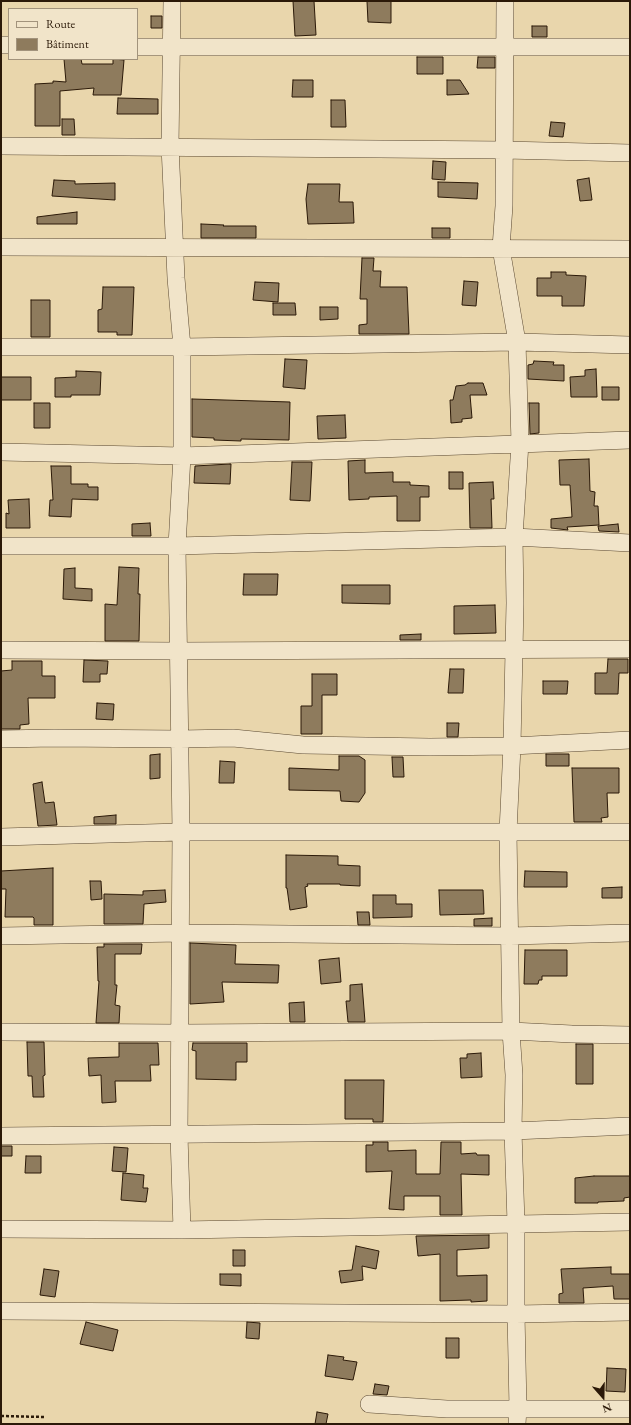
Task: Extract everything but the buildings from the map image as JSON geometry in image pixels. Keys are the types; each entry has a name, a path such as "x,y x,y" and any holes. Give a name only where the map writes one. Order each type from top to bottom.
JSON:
{"street":[{"path":"172,1 170,146 174,247 182,348 182,456 176,546 181,832 180,1135 182,1230"},
{"path":"506,1 504,206 501,248 517,342 520,443 514,537 515,603 512,746 508,832 511,1031 514,1075 513,1131 516,1223 517,1416"},
{"path":"138,47 630,47"},
{"path":"1,146 170,146 630,153"},
{"path":"1,247 630,249"},
{"path":"1,346 182,348 517,342 630,345"},
{"path":"1,452 182,456 630,440"},
{"path":"1,546 176,546 514,537 630,543"},
{"path":"1,650 178,651 630,648"},
{"path":"1,739 54,738 180,740 234,738 303,745 512,746 630,740"},
{"path":"1,837 181,832 630,832"},
{"path":"1,936 181,933 510,936 630,933"},
{"path":"1,1032 181,1033 511,1031 630,1035"},
{"path":"1,1136 513,1131 630,1126"},
{"path":"1,1229 182,1230 630,1222"},
{"path":"1,1311 516,1314 630,1312"},
{"path":"369,1404 447,1409 517,1416 630,1409"}],"path":[{"path":"1,1416 45,1417"}]}
